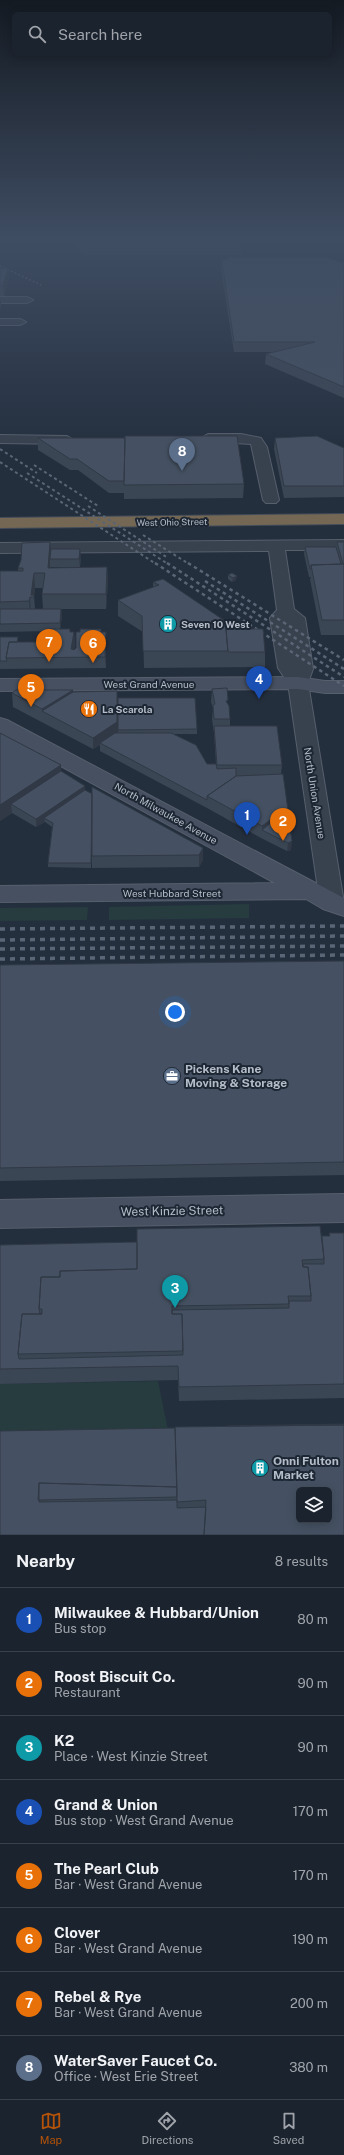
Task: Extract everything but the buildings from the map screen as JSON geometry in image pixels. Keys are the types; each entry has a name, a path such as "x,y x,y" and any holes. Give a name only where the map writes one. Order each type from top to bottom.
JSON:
{"highway":[{"path":"0,518 206,516 255,519"},
{"name":"West Ohio Street","path":"0,523 344,519"},
{"name":"West Ohio Street","path":"0,535 344,532"}],"main road":[{"name":"West Grand Avenue","path":"298,683 323,678 344,678"},
{"name":"West Grand Avenue","path":"0,685 298,683 325,687 344,687"},
{"name":"North Milwaukee Avenue","path":"0,724 334,899"},
{"name":"West Hubbard Street","path":"0,894 334,899"},
{"name":"West Kinzie Street","path":"0,1214 344,1208"}],"street":[{"path":"0,322 20,322"},
{"path":"192,438 240,438 256,440 260,447 271,500"},
{"path":"0,439 81,440"},
{"path":"0,443 33,440"},
{"name":"North Union Avenue","path":"276,545 286,611 279,618 287,668 298,683 334,899"},
{"path":"0,548 344,545"}],"green space":[{"path":"249,904 249,918 109,920 109,907"},
{"path":"88,907 87,920 0,921 0,908"},
{"path":"158,1381 170,1440 0,1443 0,1384"}],"railway":[{"path":"0,449 37,473"},
{"path":"0,462 156,564"},
{"path":"34,465 98,506"},
{"path":"27,473 168,564"},
{"path":"88,506 168,558"},
{"path":"143,535 189,564"},
{"path":"155,563 344,686"},
{"path":"167,563 344,677"},
{"path":"188,563 344,660"},
{"path":"205,581 344,669"},
{"path":"0,929 344,926"},
{"path":"0,940 344,936"},
{"path":"0,949 344,946"},
{"path":"0,959 344,955"}],"place":[{"name":"WaterSaver Faucet Co.","path":"182,471"},
{"name":"Seven 10 West","path":"168,624"},
{"name":"Rebel & Rye","path":"49,662"},
{"name":"Clover","path":"93,663"},
{"name":"Grand & Union","path":"259,699"},
{"name":"The Pearl Club","path":"31,707"},
{"name":"La Scarola","path":"89,709"},
{"name":"Milwaukee & Hubbard/Union","path":"247,835"},
{"name":"Roost Biscuit Co.","path":"283,841"},
{"name":"Pickens Kane Moving & Storage","path":"172,1076"},
{"name":"K2","path":"175,1308"},
{"name":"Onni Fulton Market","path":"260,1468"}]}
